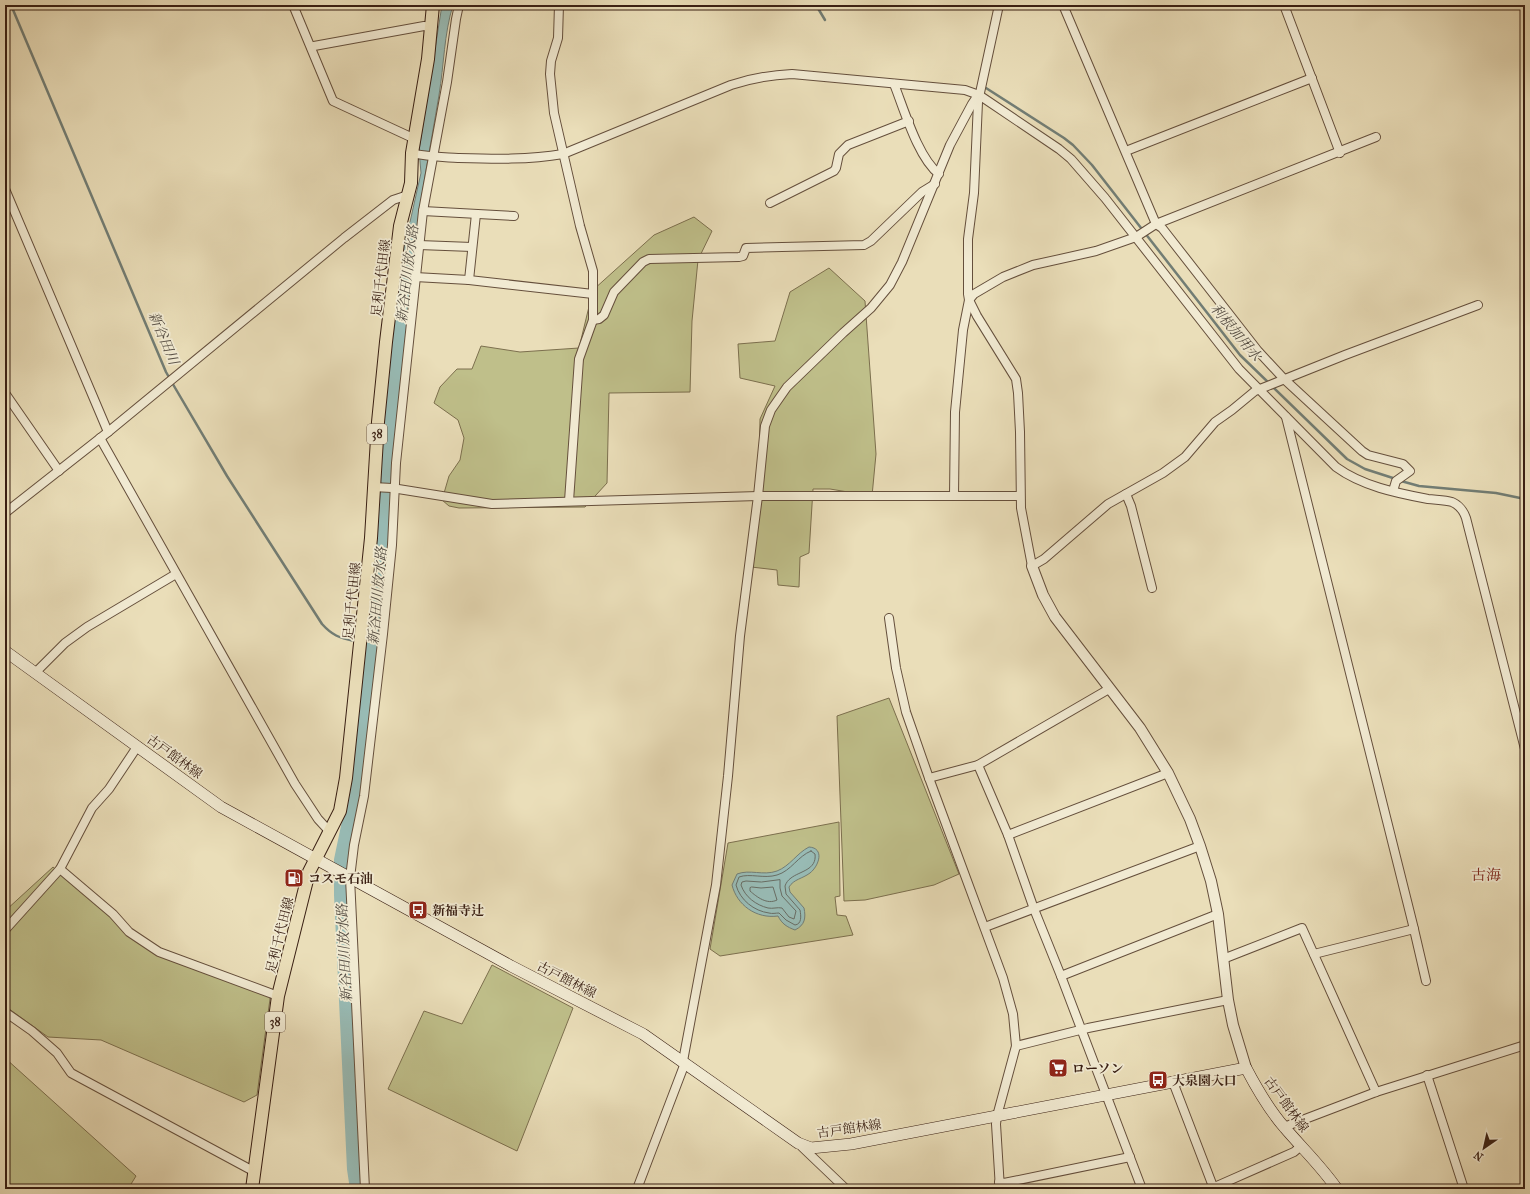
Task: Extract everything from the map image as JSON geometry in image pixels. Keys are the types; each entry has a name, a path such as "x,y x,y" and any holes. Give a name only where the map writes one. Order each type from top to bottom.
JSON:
{"main road":[{"name":"足利千代田線","path":"256,1188 255,1172 278,996 309,872 340,811 346,778 377,487 386,349 400,226 411,183 415,139 432,27 433,5"},
{"name":"古戸館林線","path":"5,651 221,807 511,966 623,1023 663,1047 798,1143 811,1148 851,1144 1246,1068 1262,1097 1284,1127 1337,1189"}],"street":[{"path":"293,5 333,101 415,139"},
{"path":"365,1189 349,878 364,796 383,634 392,545 396,462 423,211 431,156 448,82 459,5"},
{"path":"559,5 558,38 551,61 550,86 563,154 580,226 593,271 593,320 579,359 569,501"},
{"path":"954,496 954,412 962,330 969,300 967,255 975,186 979,95 999,5"},
{"path":"1063,5 1156,224 1162,228 1258,351 1284,379 1362,451 1368,455 1406,466 1410,471 1396,481 1393,491"},
{"path":"1284,5 1340,153"},
{"path":"310,47 424,26 432,27"},
{"path":"414,154 510,160 541,158 563,154 731,85 752,78 776,75 792,74 964,90 979,95 1059,149 1071,159 1105,198 1141,234 1230,359 1336,467 1346,475 1377,488 1427,499 1453,502 1460,507 1465,514 1525,749"},
{"path":"1126,151 1312,78"},
{"path":"894,84 922,153 932,169 939,174"},
{"path":"637,1189 684,1062 716,885 728,776 740,636 758,496 765,426 771,410 787,387 843,332 872,308 890,285 902,262 950,145 972,104 979,95"},
{"path":"770,203 834,171 839,154 848,145 909,121"},
{"path":"969,300 974,294 1003,277 1033,265 1096,251 1141,234 1156,224 1376,138"},
{"path":"593,320 599,319 604,315 614,292 643,262 649,260 743,256 746,248 864,245 871,241 922,192 935,184"},
{"path":"5,189 108,432"},
{"path":"6,511 108,432 344,238 393,200 408,195"},
{"path":"423,211 514,216"},
{"path":"469,280 476,214"},
{"path":"419,245 472,247"},
{"path":"415,277 469,280 593,294"},
{"path":"969,300 1016,380 1020,432 1020,496 1024,529 1032,566 1043,595 1055,617 1140,728 1168,773 1190,819 1200,846 1211,881 1218,914 1228,1000 1233,1025 1246,1068"},
{"path":"1032,566 1044,559 1108,504 1163,473 1185,457 1214,422 1255,392 1284,379 1478,304"},
{"path":"5,393 59,471"},
{"path":"1285,416 1426,981"},
{"path":"100,438 295,784 318,819 330,832"},
{"path":"377,487 394,488 492,504 532,504 569,501 758,496 1020,496"},
{"path":"1126,494 1131,506 1152,588"},
{"path":"35,673 66,643 87,627 176,574"},
{"path":"889,618 896,668 906,712 929,778 986,928 1003,978 1013,1014 1016,1046 997,1116 999,1186 1004,1183 1130,1157"},
{"path":"929,778 978,765 1109,689"},
{"path":"5,930 60,869 92,808 109,789 135,750 139,747"},
{"path":"978,765 1008,835 1034,909 1142,1189"},
{"path":"1008,835 1168,773"},
{"path":"986,928 1200,846"},
{"path":"60,869 113,914 129,932 159,952 278,996"},
{"path":"1061,976 1218,914"},
{"path":"1223,959 1302,928 1376,1092"},
{"path":"1314,954 1414,929"},
{"path":"1016,1046 1081,1030 1228,1000"},
{"path":"5,1012 32,1031 57,1053 71,1073 255,1172"},
{"path":"1284,1127 1376,1092 1525,1045"},
{"path":"1427,1075 1464,1189"},
{"path":"1173,1082 1213,1188 1294,1152 1301,1146"},
{"path":"798,1143 846,1189"}],"green space":[{"path":"694,217 712,231 698,260 692,321 690,392 609,393 607,483 585,507 459,508 449,506 442,500 449,476 460,460 464,438 458,420 434,403 440,387 457,369 472,369 481,346 520,352 579,348 593,290 654,235"},
{"path":"829,268 865,301 876,454 872,496 830,489 813,489 809,553 800,557 799,587 778,585 777,570 751,567 758,508 760,419 775,386 740,378 738,344 775,341 790,292"},
{"path":"889,698 959,874 934,885 865,900 844,901 837,716"},
{"path":"839,822 840,896 835,897 837,915 846,916 853,935 720,956 710,949 728,843"},
{"path":"53,867 124,926 166,954 269,993 270,999 257,1095 244,1102 101,1040 48,1037 5,1006 5,911"},
{"path":"492,965 573,1008 517,1151 388,1089 424,1011 462,1024"},
{"path":"5,1058 136,1176 128,1189 5,1189"}],"water":[{"path":"442,5 453,5 446,38 441,84 422,196 414,258 402,255 406,226 410,222 421,173 419,150"},
{"path":"809,847 817,850 819,854 816,866 810,873 793,882 789,887 790,892 804,908 804,921 801,926 795,930 783,923 778,916 755,913 738,899 732,885 737,874 747,872 767,873 777,871 786,866"}],"waterway":[{"name":"新谷田川","path":"11,5 166,372 227,476 322,624 336,636 354,641"},
{"name":"利根加用水","path":"816,5 825,20"},
{"name":"利根加用水","path":"986,88 1073,145 1092,165 1240,355 1347,459 1365,469 1396,479"},
{"name":"新谷田川放水路","path":"357,1189 354,1169 341,895 341,860 356,788 377,615 384,494 410,238"},
{"name":"利根加用水","path":"1401,481 1419,486 1496,493 1525,499"}],"place":[{"name":"コスモ石油","path":"294,878"},
{"name":"新福寺辻","path":"418,910"},
{"name":"ローソン","path":"1058,1068"},
{"name":"大泉園入口","path":"1158,1080"}],"district":[{"name":"古海","path":"1486,875"}]}
